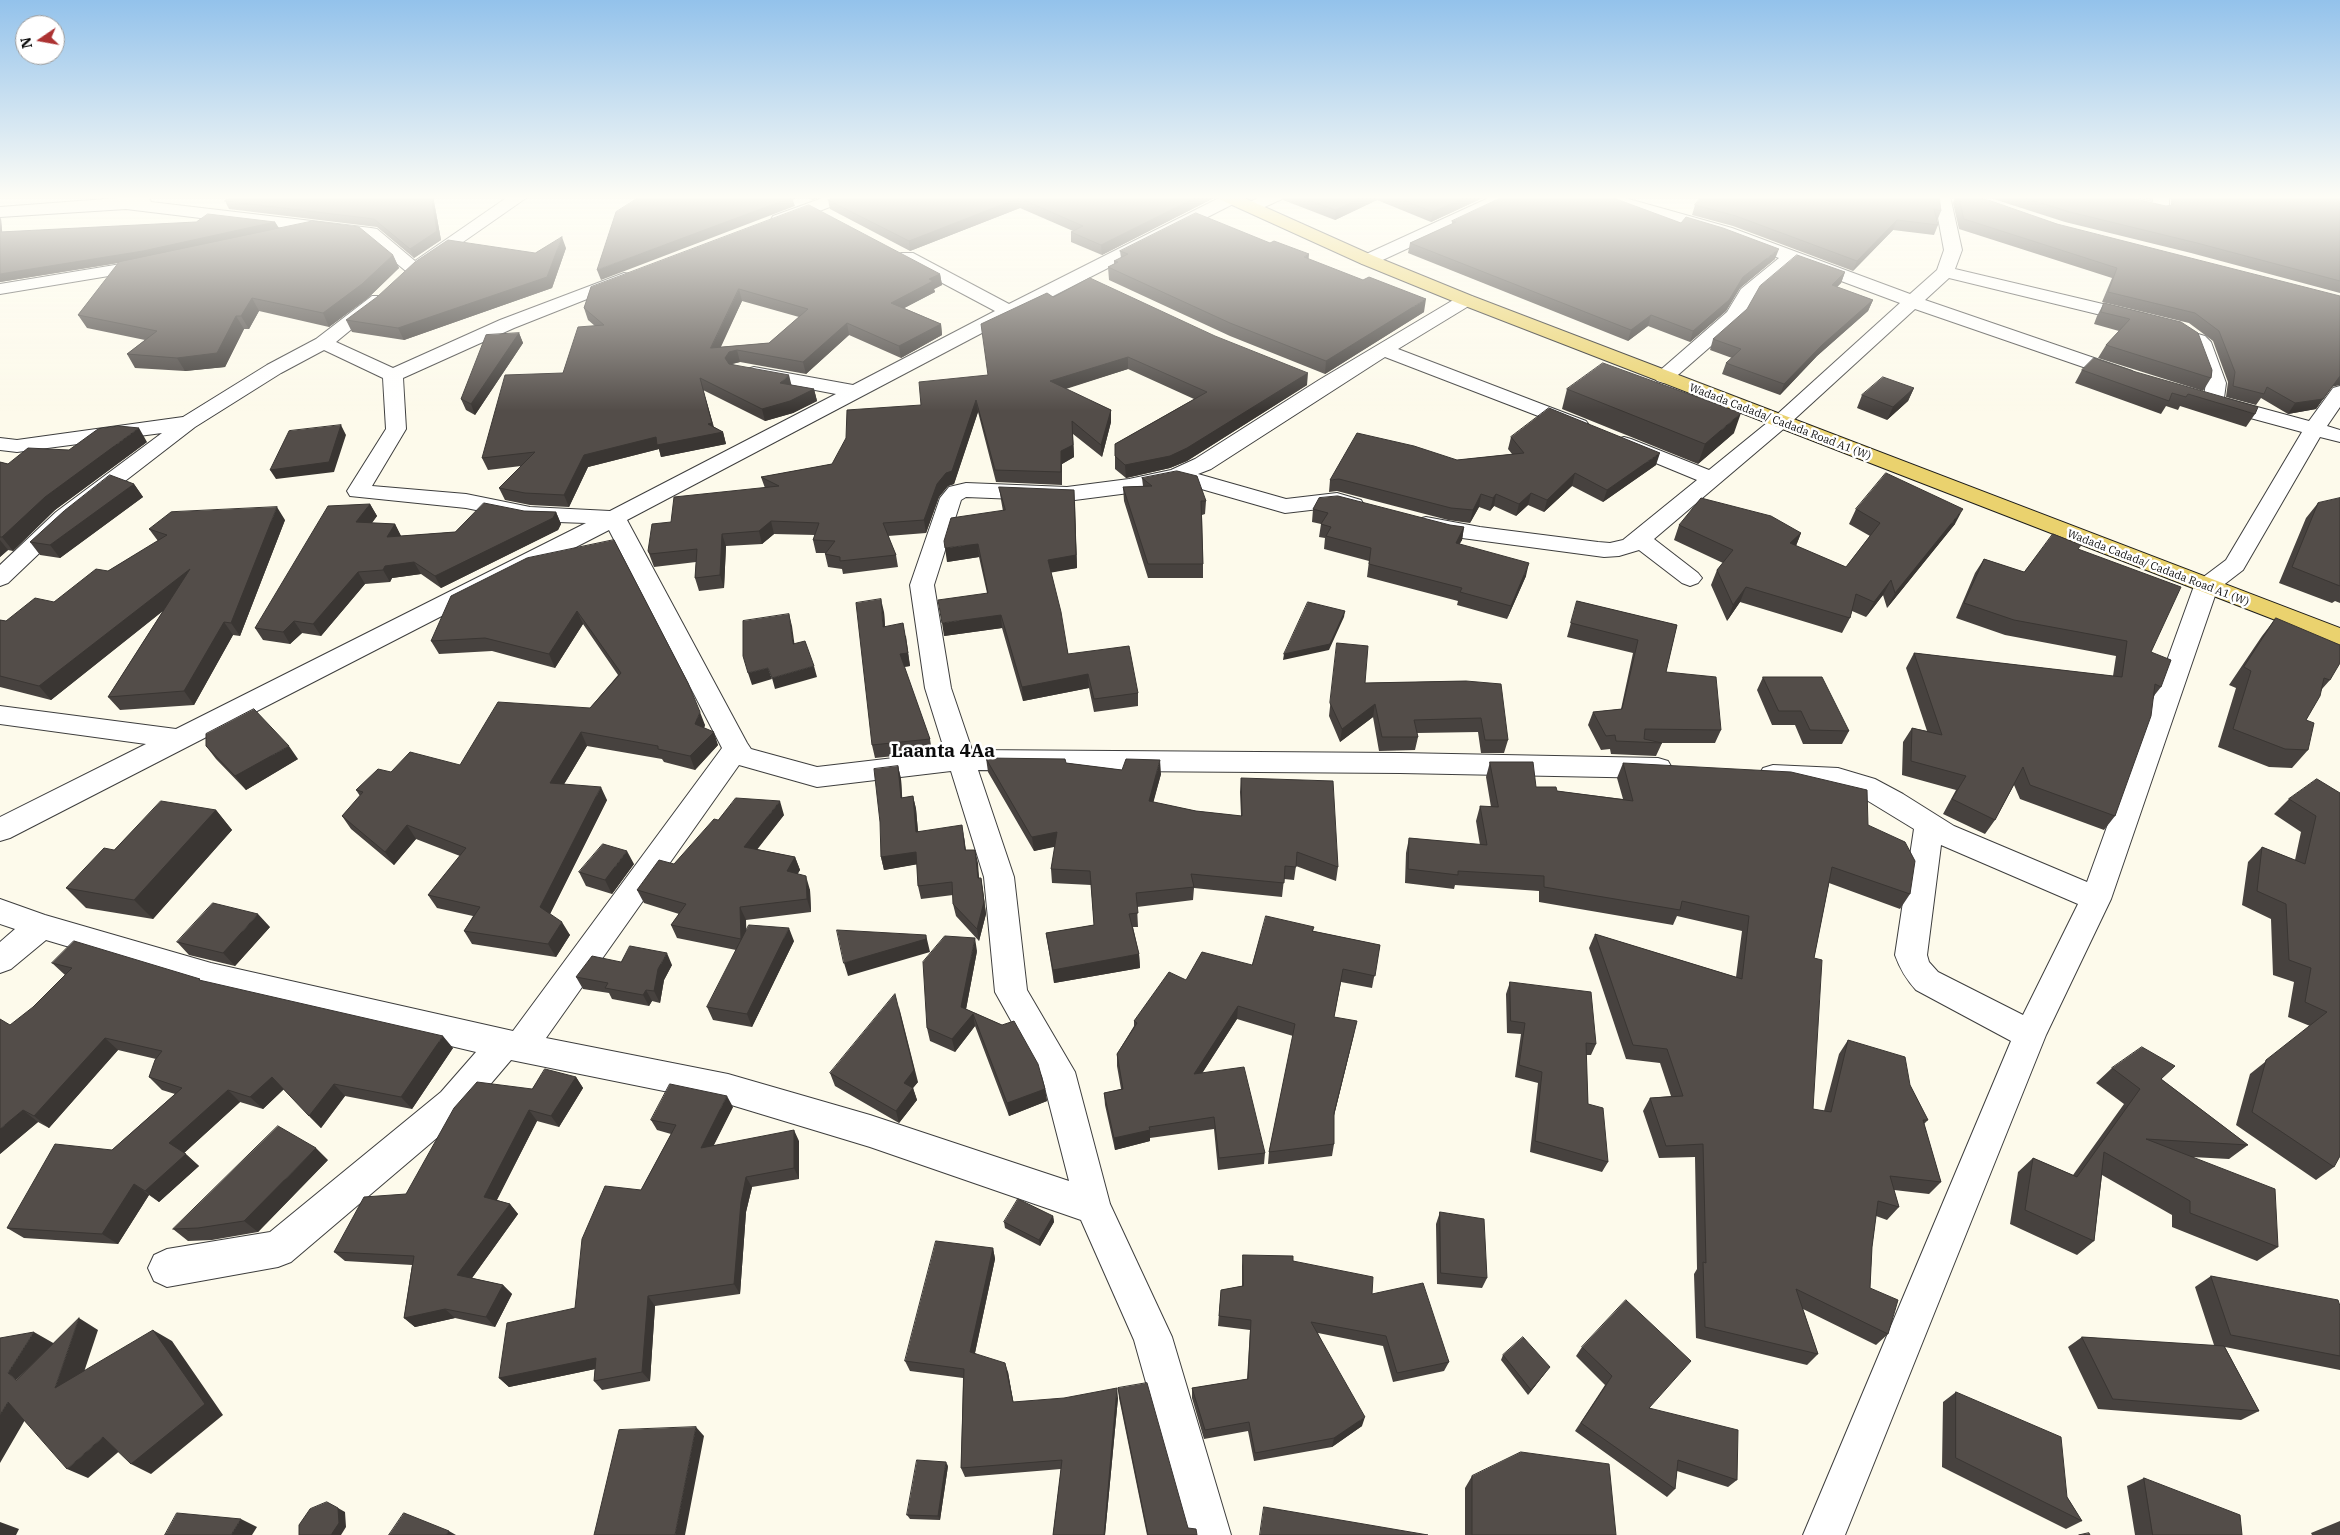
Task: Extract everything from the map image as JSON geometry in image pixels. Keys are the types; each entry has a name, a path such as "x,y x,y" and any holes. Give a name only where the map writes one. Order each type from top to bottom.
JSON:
{"main road":[{"name":"Wadada Cadada/ Cadada Road A1 (W)","path":"1387,268 1780,422 2340,637"}],"street":[{"path":"0,289 126,268"},
{"path":"395,268 403,278"},
{"path":"0,578 64,517 188,423 274,369 323,343 418,268"},
{"path":"927,268 1010,311"},
{"path":"0,830 614,518 1010,311 1088,280 1109,268"},
{"path":"1664,377 1735,315 1747,293 1777,268"},
{"path":"1822,268 1911,301 2145,382"},
{"path":"1402,517 1448,529 1575,544 1597,550 1631,546 1710,478 1780,422 1945,272 1947,268"},
{"path":"323,343 393,375 507,324 641,271"},
{"path":"1945,272 2153,322"},
{"path":"1210,1535 1152,1337 1093,1207 1058,1072 1011,992 999,877 938,688 922,585 951,498 957,492 966,490 1067,494 1129,486 1178,475 1203,464 1317,380 1384,350 1466,300"},
{"path":"2181,329 2201,342 2216,383 2205,400 2258,416 2328,432"},
{"path":"1384,350 1710,478"},
{"path":"740,370 856,391"},
{"path":"393,375 396,429 358,491 466,500 530,514 614,518"},
{"path":"1824,1535 2030,1035 2096,899 2206,586 2235,564 2328,432 2340,392"},
{"path":"0,460 8,445 188,423"},
{"path":"1178,475 1285,506 1337,500 1374,510"},
{"path":"614,518 695,668 736,749 742,756 817,777 962,760 1614,766 1682,770"},
{"path":"1640,539 1690,578"},
{"path":"0,715 182,739"},
{"path":"167,1268 278,1249 453,1103 513,1045 736,749"},
{"path":"1750,773 1838,778 1865,786 1944,834 2096,899"},
{"path":"1928,823 1911,954 1916,969 1927,981 2030,1035"},
{"path":"0,912 40,926 211,976 513,1045 728,1089 870,1131 1093,1207"},
{"path":"0,960 40,926"}],"building":[{"path":"0,268 40,268 0,274"},
{"path":"115,268 379,268 362,284 323,313 252,298 241,316 236,316 217,353 177,358 127,354 157,331 78,315"},
{"path":"409,268 551,268 547,277 398,328 346,320 377,297"},
{"path":"642,268 928,268 940,274 929,279 933,281 891,303 941,324 899,346 847,323 803,362 737,350 729,352 725,358 729,364 789,375 780,383 814,389 790,401 762,409 700,378 712,423 708,424 723,432 657,445 656,437 584,455 564,495 525,493 499,488 535,452 482,458 505,375 563,373 578,327 604,325 584,308 591,287","holes":["739,289 808,309 769,343 711,348"]},
{"path":"1109,268 1331,268 1363,280 1369,277 1426,299 1326,361 1230,323"},
{"path":"1473,268 1755,268 1743,277 1729,300 1693,331 1651,315 1631,330"},
{"path":"1782,268 1833,268 1845,272 1832,285 1873,300 1822,345 1784,384 1726,363 1741,349 1713,339 1747,309 1760,286"},
{"path":"2117,268 2229,268 2340,296 2340,376 2323,399 2295,403 2267,387 2264,394 2233,386 2235,372 2219,331 2195,313 2108,292"},
{"path":"2290,268 2340,268 2340,281"},
{"path":"1090,278 1215,336 1308,373 1187,448 1170,456 1125,465 1115,456 1115,444 1207,392 1128,357 1050,381 1111,410 1101,445 1072,421 1073,445 1061,451 1061,472 995,470 976,400 952,471 946,473 937,484 924,520 883,523 896,555 840,561 840,557 825,554 835,541 813,540 819,523 771,521 759,531 722,534 720,575 695,578 697,549 650,554 648,551 652,524 671,522 674,497 779,486 761,477 832,464 846,438 847,410 921,405 919,382 988,375 981,324 1047,293 1053,297"},
{"path":"2104,303 2181,322 2198,333 2212,370 2211,378 2106,345 2130,319 2101,312"},
{"path":"519,333 471,404 461,399 486,335"},
{"path":"2094,358 2258,407 2255,414 2188,394 2186,397 2172,393 2169,401 2082,370"},
{"path":"1603,363 1741,413 1705,444 1567,389"},
{"path":"1883,377 1914,388 1893,407 1862,395"},
{"path":"1549,408 1660,453 1607,490 1575,473 1547,500 1531,493 1519,504 1496,494 1493,498 1481,494 1473,510 1451,508 1339,479 1330,480 1357,433 1414,446 1457,460 1524,453 1511,437"},
{"path":"341,425 329,462 270,470 289,431"},
{"path":"119,426 139,428 45,497 0,537 0,462 8,464 28,448 69,450 98,429"},
{"path":"1177,471 1197,476 1206,501 1201,501 1203,564 1148,564 1123,487 1152,486 1142,478"},
{"path":"1886,473 1963,509 1895,593 1891,580 1874,602 1856,594 1850,618 1746,587 1733,605 1717,570 1733,550 1679,525 1701,498 1771,516 1801,533 1790,543 1846,567 1880,523 1856,509"},
{"path":"110,475 134,484 50,545 30,542 64,511"},
{"path":"999,487 1074,490 1076,555 1048,560 1061,612 1068,654 1129,646 1138,693 1094,699 1088,674 1022,687 1001,615 942,623 938,600 988,593 978,544 945,548 944,541 951,518 1005,510"},
{"path":"1338,496 1464,527 1456,543 1529,563 1511,606 1460,592 1462,588 1369,564 1371,548 1326,536 1331,527 1321,524 1328,513 1313,509 1319,498"},
{"path":"2340,498 2340,586 2292,567 2318,503"},
{"path":"484,503 524,511 556,512 553,518 435,576 414,562 385,566 383,570 358,572 313,624 294,621 283,632 255,628 328,506 370,504 356,522 395,524 387,537 455,532"},
{"path":"277,507 231,623 224,622 184,691 108,697 190,569 39,686 0,676 0,620 6,621 35,598 54,602 96,569 108,571 167,535 149,529 171,512"},
{"path":"2053,534 2081,545 2078,549 2181,587 2151,652 2171,660 2161,687 2155,684 2151,716 2115,816 2030,785 2023,767 1995,820 1952,799 1966,776 1911,761 1912,728 1942,735 1914,653 2122,677 2127,641 2014,620 1964,603 1984,559 2024,572"},
{"path":"614,540 688,683 700,712 695,724 714,732 690,756 658,749 658,746 581,732 550,783 601,787 540,907 562,922 548,944 464,931 480,907 428,895 466,848 407,825 385,852 342,816 363,792 356,790 378,769 391,772 410,752 460,765 498,702 590,708 621,673 577,611 549,654 485,638 431,641 451,596 527,558"},
{"path":"881,599 883,627 903,623 908,653 900,654 930,739 872,745 856,603"},
{"path":"1577,601 1677,625 1666,672 1716,677 1721,730 1645,729 1644,739 1662,743 1616,741 1615,735 1606,736 1593,712 1622,709 1638,640 1571,623"},
{"path":"1308,602 1345,611 1330,644 1284,654"},
{"path":"789,614 793,644 805,641 814,666 772,678 768,668 748,673 743,656 743,621"},
{"path":"2276,618 2340,645 2340,663 2330,680 2324,678 2320,696 2306,720 2314,723 2308,750 2285,749 2233,729 2251,671 2244,667"},
{"path":"1337,643 1368,646 1365,683 1466,681 1501,684 1508,740 1485,740 1481,718 1414,720 1418,737 1382,737 1375,704 1342,729 1330,703"},
{"path":"1763,677 1822,677 1849,731 1810,730 1801,711 1779,711"},
{"path":"254,709 289,746 235,776 206,746 206,734"},
{"path":"986,758 1065,759 1066,763 1122,770 1126,759 1160,760 1149,801 1196,811 1242,816 1241,778 1333,781 1338,867 1297,852 1296,867 1285,866 1284,883 1191,874 1194,887 1136,893 1138,913 1129,914 1139,954 1053,970 1046,933 1094,925 1090,871 1051,869 1057,832 1032,837"},
{"path":"1490,762 1533,762 1536,787 1556,787 1557,791 1633,801 1623,763 1791,772 1867,790 1868,825 1905,842 1915,861 1910,894 1832,867 1814,958 1822,960 1813,1109 1831,1112 1848,1040 1905,1057 1910,1085 1928,1120 1923,1120 1941,1182 1890,1176 1899,1207 1878,1201 1872,1247 1870,1288 1898,1300 1888,1334 1796,1289 1818,1354 1705,1327 1703,1262 1706,1263 1703,1144 1666,1146 1650,1098 1683,1096 1667,1049 1633,1045 1595,934 1742,979 1749,916 1682,901 1680,910 1544,887 1544,876 1458,871 1458,875 1408,869 1409,838 1487,845 1480,806 1498,807"},
{"path":"898,766 901,798 913,796 916,832 962,825 965,850 975,850 978,878 981,878 984,902 977,929 953,904 952,882 918,886 916,852 881,857 880,822 874,769"},
{"path":"2317,779 2340,793 2340,1156 2334,1167 2252,1112 2266,1060 2327,1012 2305,1002 2311,968 2289,960 2286,904 2257,891 2262,847 2305,864 2316,816 2289,799"},
{"path":"736,798 780,801 744,847 795,857 787,871 806,876 807,899 740,907 741,939 671,925 686,904 637,890 659,860 674,864 714,819 718,820"},
{"path":"161,801 216,810 134,900 66,888 104,848 114,850"},
{"path":"603,844 627,851 605,880 579,872"},
{"path":"213,903 258,914 223,953 177,942"},
{"path":"1266,916 1314,927 1312,931 1380,945 1375,976 1343,969 1334,1017 1357,1021 1334,1113 1334,1144 1269,1152 1295,1024 1238,1006 1194,1074 1244,1067 1265,1153 1219,1158 1214,1117 1149,1127 1150,1130 1114,1138 1104,1093 1123,1089 1117,1054 1137,1023 1134,1021 1169,972 1186,980 1202,952 1252,965"},
{"path":"749,925 789,928 747,1014 707,1007"},
{"path":"837,930 926,935 926,939 844,963"},
{"path":"945,936 975,938 961,1007 1002,1025 1014,1021 1038,1064 1045,1089 1007,1103 973,1014 952,1039 927,1028 923,962"},
{"path":"74,941 199,980 443,1036 401,1097 334,1084 309,1116 272,1077 250,1097 228,1090 169,1143 186,1154 145,1191 134,1184 102,1234 7,1228 55,1144 112,1150 182,1088 149,1077 155,1060 162,1051 105,1038 34,1116 23,1110 0,1129 0,1019 10,1025 33,1007 72,968 52,963"},
{"path":"630,946 667,953 658,969 654,991 646,990 643,995 605,988 608,983 576,977 592,956 621,962"},
{"path":"1510,982 1591,992 1596,1044 1586,1043 1588,1104 1603,1108 1608,1162 1535,1141 1542,1072 1519,1065 1525,1023 1511,1021"},
{"path":"895,994 914,1070 904,1083 913,1088 896,1111 830,1073"},
{"path":"2142,1047 2175,1066 2161,1079 2248,1145 2146,1139 2275,1189 2278,1247 2190,1213 2190,1201 2104,1152 2094,1241 2025,1210 2033,1158 2077,1177 2140,1089 2112,1068"},
{"path":"545,1069 576,1077 551,1116 529,1110 484,1197 510,1204 457,1275 503,1285 486,1317 445,1309 404,1318 414,1256 334,1252 364,1197 406,1194 454,1108 477,1082 532,1089"},
{"path":"670,1084 727,1096 701,1148 794,1130 794,1168 746,1177 741,1202 734,1284 648,1296 642,1372 594,1381 596,1358 499,1378 507,1323 575,1308 582,1239 605,1186 641,1190 676,1125 651,1120"},
{"path":"278,1126 316,1148 244,1221 198,1228 173,1229"},
{"path":"1018,1199 1053,1216 1039,1240 1004,1222"},
{"path":"1440,1212 1484,1219 1487,1278 1441,1273"},
{"path":"936,1241 993,1248 970,1352 1005,1363 1013,1402 1064,1398 1117,1388 1104,1535 1053,1535 1062,1460 961,1468 964,1369 905,1361"},
{"path":"1243,1255 1293,1256 1293,1261 1373,1277 1372,1294 1423,1283 1449,1362 1397,1373 1386,1336 1311,1322 1365,1417 1334,1438 1255,1453 1249,1422 1205,1430 1192,1388 1248,1379 1251,1320 1219,1316 1221,1290 1243,1286"},
{"path":"2211,1276 2338,1300 2340,1306 2340,1356 2231,1335"},
{"path":"1626,1300 1691,1361 1649,1408 1738,1430 1737,1480 1678,1460 1675,1489 1581,1423 1612,1376 1582,1347"},
{"path":"79,1318 55,1388 153,1330 205,1404 131,1464 103,1437 67,1469 8,1402 0,1415 0,1338 34,1332 8,1373 16,1380"},
{"path":"1523,1337 1550,1367 1531,1390 1503,1355"},
{"path":"2082,1337 2224,1346 2259,1411 2113,1399"},
{"path":"1147,1383 1188,1528 1196,1529 1197,1535 1148,1535 1118,1388"},
{"path":"1956,1392 2061,1437 2067,1497 2082,1521 1956,1458"},
{"path":"696,1427 675,1535 594,1535 619,1430"},
{"path":"1521,1452 1609,1464 1616,1535 1472,1535 1472,1476"},
{"path":"917,1460 946,1462 938,1516 907,1515"},
{"path":"2144,1478 2240,1515 2242,1535 2153,1535"},
{"path":"327,1502 338,1508 339,1523 331,1535 299,1535 299,1525 310,1509"},
{"path":"1264,1507 1428,1535 1260,1535"},
{"path":"177,1513 241,1519 231,1535 165,1535"},
{"path":"404,1513 449,1531 446,1535 389,1535"}],"district":[{"name":"Laanta 4Aa","path":"943,752"}]}
